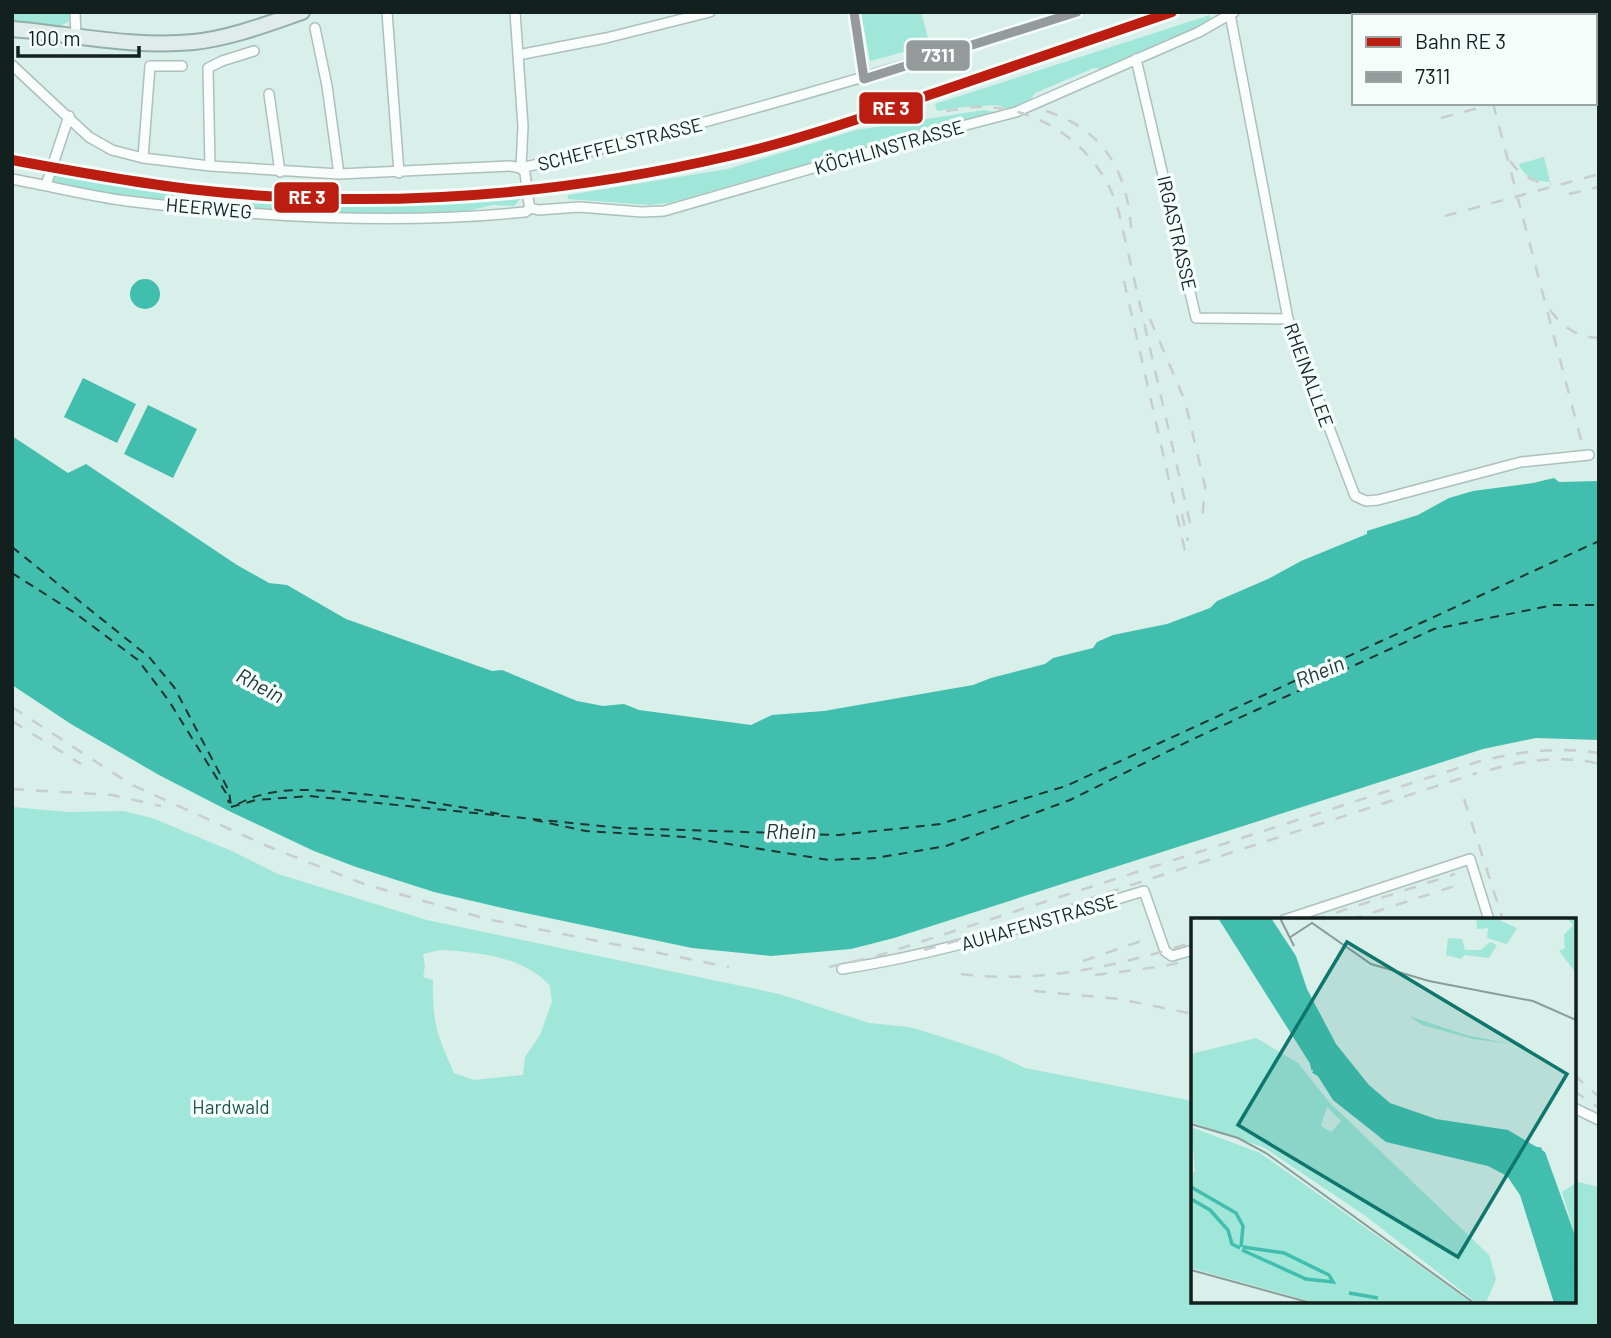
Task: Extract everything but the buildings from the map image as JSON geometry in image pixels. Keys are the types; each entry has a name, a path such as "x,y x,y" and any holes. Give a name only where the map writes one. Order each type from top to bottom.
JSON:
{"main road":[{"path":"12,29 146,44 195,42 237,33 302,12"}],"street":[{"path":"75,12 76,36"},
{"path":"387,12 400,173"},
{"path":"515,12 523,126 521,168 525,173 530,206"},
{"path":"518,55 606,38 710,12"},
{"path":"854,12 864,79"},
{"name":"SCHEFFELSTRASSE","path":"14,69 69,116 89,137 111,150 143,158 280,172 340,174 510,166 521,168 660,135 864,79 1078,12"},
{"name":"KÖCHLINSTRASSE","path":"530,206 538,210 579,207 664,211 924,136 1007,115 1199,32 1232,13"},
{"name":"RHEINALLEE","path":"1232,13 1288,319 1351,490 1361,500 1378,500 1521,462 1588,455"},
{"path":"315,28 340,174"},
{"path":"210,166 208,68 254,51"},
{"name":"IRGASTRASSE","path":"1136,59 1196,318 1288,319"},
{"path":"143,158 150,66 182,66"},
{"path":"269,94 280,172"},
{"path":"46,185 69,116"},
{"name":"HEERWEG","path":"12,178 125,201 267,213 390,219 463,218 525,212 530,206"},
{"path":"1290,918 1470,859 1488,918"},
{"name":"AUHAFENSTRASSE","path":"842,969 893,961 967,944 1144,891 1165,951 1172,957 1191,951"},
{"path":"1576,1109 1599,1119"}],"green space":[{"path":"12,12 71,12 68,22 60,26 12,21"},
{"path":"861,12 921,12 930,45 870,61"},
{"path":"1478,12 1534,14 1478,14"},
{"path":"1210,15 1211,19 1200,26 1103,69 1094,68 1035,93 1031,99 1009,109 997,105 937,111 935,104"},
{"path":"984,110 999,113 837,156 825,156 815,162 669,203 649,205 568,199 568,195 728,169 856,130"},
{"path":"1544,157 1550,182 1532,178 1524,173 1519,164"},
{"path":"53,174 236,197 398,201 520,194 520,199 514,206 492,205 456,214 285,212 198,206 67,187 54,182"},
{"name":"Hardwald","path":"12,807 69,812 123,811 152,818 234,852 278,874 427,920 779,994 869,1023 909,1027 936,1035 997,1055 1025,1068 1191,1101 1191,1303 1576,1303 1576,1181 1599,1187 1599,1326 12,1326","holes":["440,950 484,954 527,968 550,986 552,1002 540,1035 525,1057 523,1075 474,1080 454,1073 443,1048 433,1007 433,980 423,977 423,954"]}],"water":[{"path":"145,279 156,283 160,294 156,305 145,309 134,305 130,294 134,283"},
{"path":"83,378 136,404 117,443 64,417"},
{"path":"148,405 197,429 173,478 124,454"},
{"name":"Rhein","path":"12,436 68,473 86,464 237,565 269,583 287,585 346,619 492,671 502,670 577,701 603,706 624,704 639,710 751,725 772,715 824,711 973,685 1045,664 1053,658 1093,648 1097,642 1113,635 1167,624 1210,608 1217,601 1301,561 1367,534 1367,531 1418,515 1449,498 1473,491 1554,478 1559,482 1599,481 1599,740 1536,738 1483,749 894,938 851,949 771,956 692,948 434,892 314,851 159,775 71,724 12,685"}],"ferry route":[{"path":"231,807 256,800 310,796 620,828 839,835 940,824 1066,786 1599,541"},
{"path":"12,547 149,657 174,687 229,791 231,806"},
{"path":"12,573 75,613 138,660 169,701 226,793 229,803"},
{"path":"534,820 586,831 685,837 829,860 876,858 946,846 1070,800 1193,739 1434,629 1554,605 1599,605"},
{"path":"238,804 267,793 314,790 414,800 505,815"}],"railway":[{"path":"1441,118 1490,105"},
{"path":"1494,105 1581,440"},
{"path":"946,111 989,107 1033,117 1071,140 1101,173 1112,192 1119,213 1190,523"},
{"path":"1046,111 1083,129 1109,155 1124,188 1131,228"},
{"path":"1510,161 1528,177 1551,184"},
{"path":"1445,216 1599,174"},
{"path":"1569,194 1599,187"},
{"path":"1124,281 1185,551"},
{"path":"1550,310 1571,330 1583,336 1599,338"},
{"path":"1150,319 1185,401 1205,486 1202,523"},
{"path":"1182,514 1188,541"},
{"path":"12,707 130,784 267,846 364,884 487,919 729,967"},
{"path":"12,721 81,764"},
{"path":"829,967 877,956 1477,762 1537,751 1599,753"},
{"path":"1490,770 1544,760 1573,760 1599,764"},
{"path":"924,950 1477,773"},
{"path":"12,789 112,795 161,806"},
{"path":"1464,799 1502,918"},
{"path":"1319,918 1455,874"},
{"path":"1356,918 1464,883"},
{"path":"1083,961 1147,939"},
{"path":"961,974 1020,977 1049,975 1136,959 1191,943"},
{"path":"1095,975 1165,966 1191,960"},
{"path":"1034,991 1120,999 1191,1014"},
{"path":"1576,1077 1599,1097"},
{"path":"1576,1092 1599,1108"}],"transit line":[{"name":"7311","path":"854,12 864,79 1077,12"},
{"path":"12,160 123,180 257,195 392,199 528,190 662,170 755,150 884,110 1172,12"}]}
